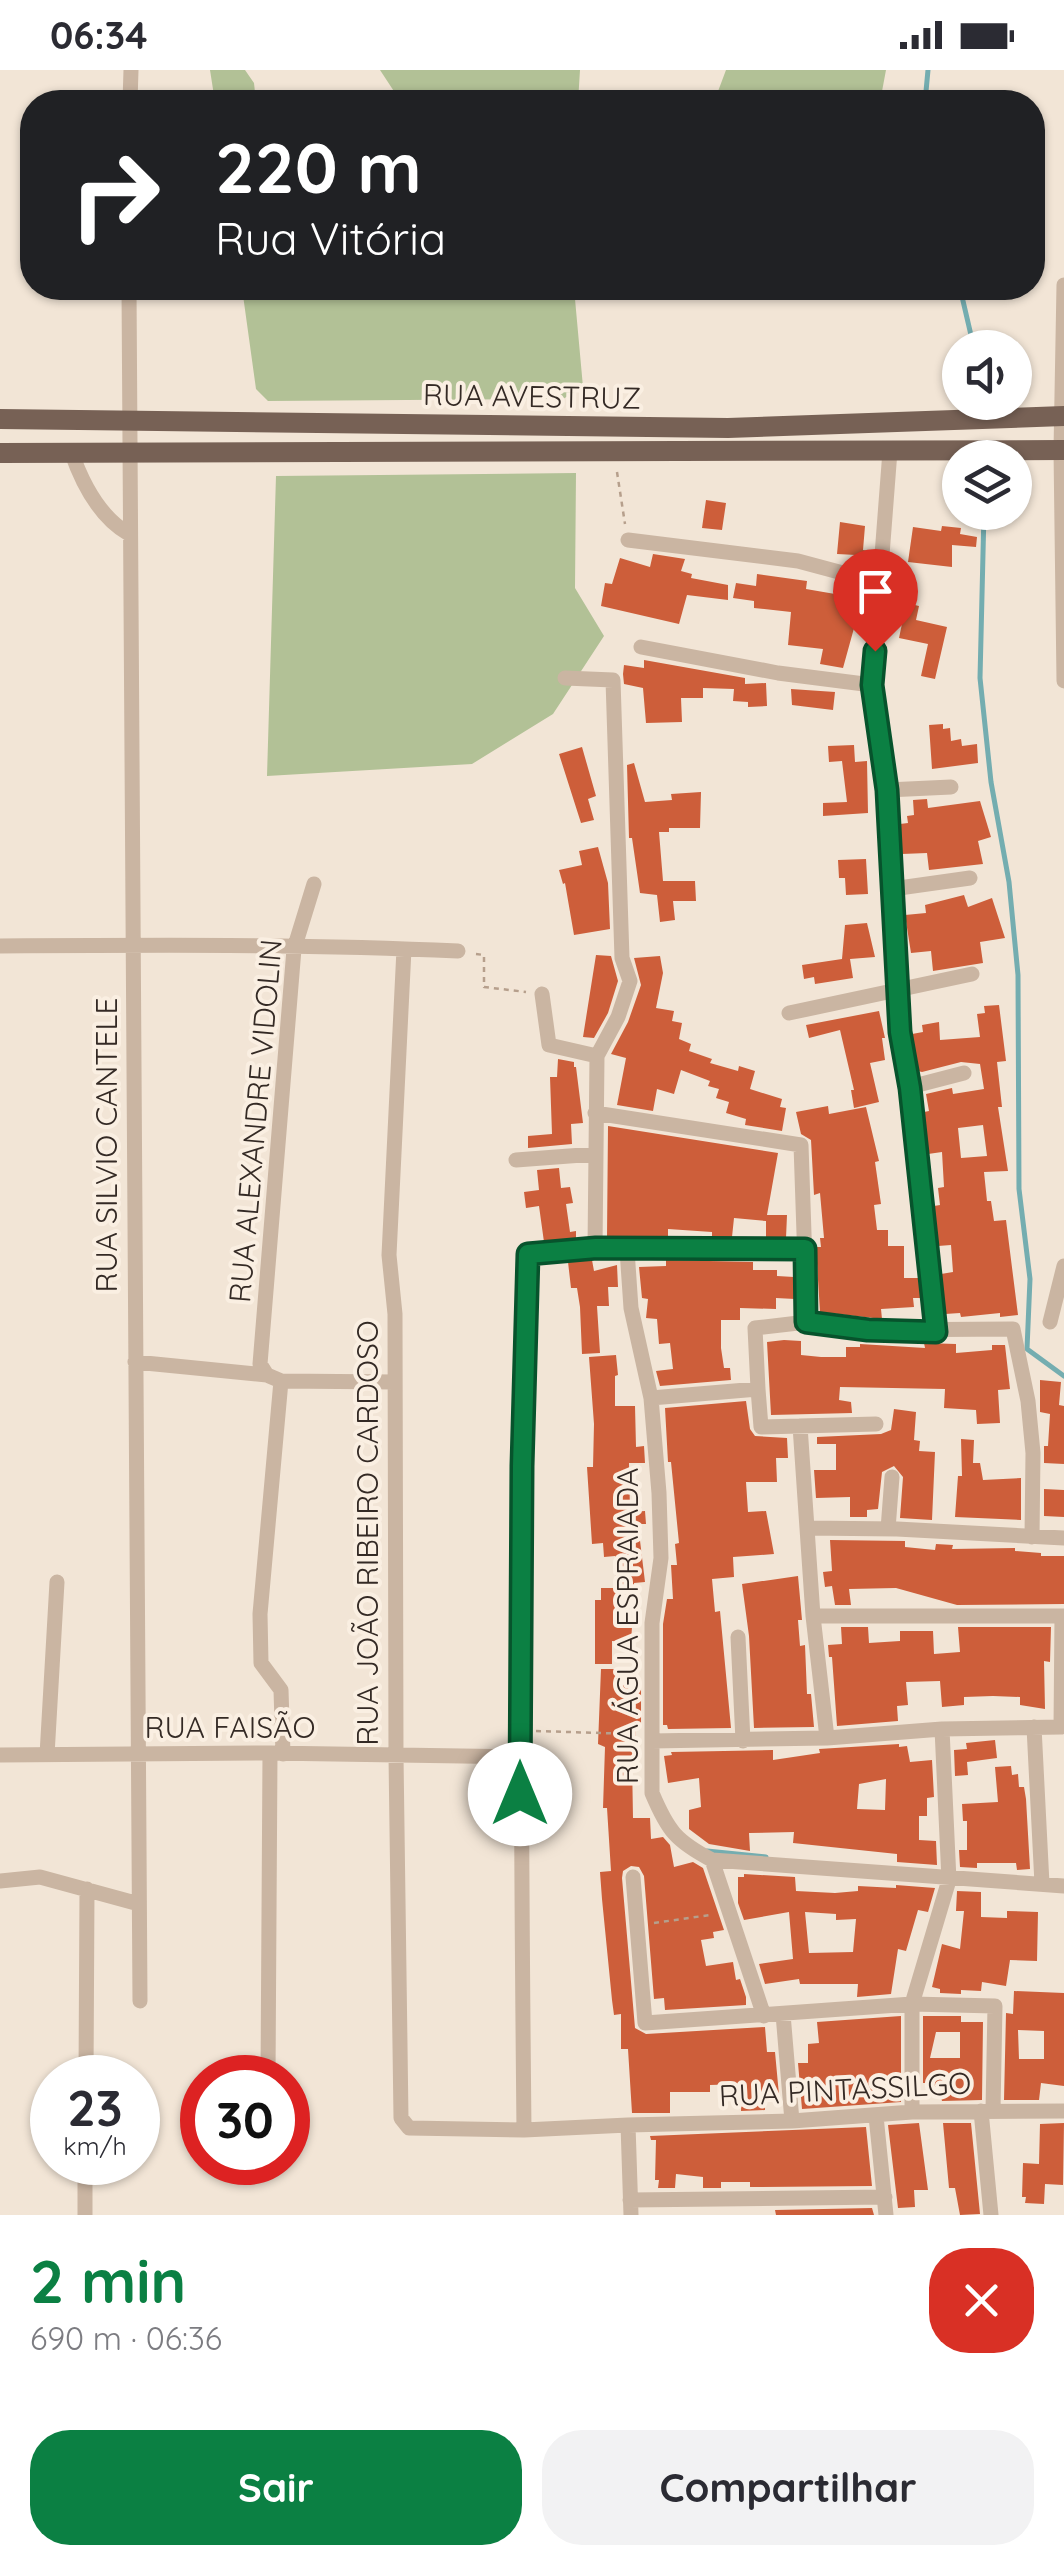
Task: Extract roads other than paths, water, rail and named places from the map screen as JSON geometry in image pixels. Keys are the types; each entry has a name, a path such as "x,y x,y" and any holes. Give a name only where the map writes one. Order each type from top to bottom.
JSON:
{"main road":[{"name":"RUA AVESTRUZ","path":"0,419 728,428 1063,416"},
{"name":"RUA AVESTRUZ","path":"0,453 1062,450"}],"street":[{"path":"1064,285 1064,681"},
{"name":"RUA SILVIO CANTELE","path":"129,300 140,2001"},
{"path":"890,451 872,685 887,790 900,1032 910,1088 936,1332"},
{"path":"71,452 87,491 119,528 130,534"},
{"path":"628,540 798,561 880,583"},
{"path":"640,646 778,673 872,685"},
{"path":"565,678 613,680 611,790 622,958 630,981 618,1017 597,1056 596,1248"},
{"path":"887,790 951,786"},
{"path":"892,888 970,878"},
{"name":"RUA ALEXANDRE VIDOLIN","path":"276,1753 281,1690 261,1663 260,1614 269,1374 294,949 314,884"},
{"path":"0,946 368,946 458,952"},
{"name":"RUA JOÃO RIBEIRO CARDOSO","path":"401,2118 395,1314 389,1256 404,949"},
{"path":"788,1013 972,974"},
{"path":"542,994 549,1044 597,1056"},
{"path":"910,1088 964,1074"},
{"path":"595,1112 800,1145 806,1322"},
{"path":"516,1160 596,1154"},
{"path":"524,2130 520,1731 528,1254 596,1248 805,1249"},
{"name":"RUA ÁGUA ESPRAIADA","path":"627,1250 631,1308 651,1398 661,1558 652,1624 652,1793 662,1817 681,1844 712,1860"},
{"path":"1050,1322 1064,1266"},
{"path":"876,1424 760,1426 755,1328 806,1322 868,1330 1013,1330 1032,1436 1032,1537"},
{"path":"135,1362 395,1382"},
{"path":"651,1398 758,1389"},
{"path":"800,1426 813,1616 827,1738"},
{"path":"888,1529 892,1477"},
{"path":"808,1528 1064,1538"},
{"path":"47,1755 56,1582"},
{"path":"652,1738 827,1738 942,1729 1060,1726 1063,1616 813,1616"},
{"path":"738,1637 742,1740"},
{"path":"1034,1726 1042,1884"},
{"path":"912,2112 912,2004 949,1880 942,1729"},
{"path":"269,2055 276,1753"},
{"name":"RUA FAISÃO","path":"0,1755 276,1753 520,1757"},
{"path":"764,2016 712,1860 1064,1886"},
{"path":"0,1882 40,1877 139,1904"},
{"path":"633,1877 645,2023 912,2004 995,2006 987,2110 991,2215"},
{"path":"86,2055 87,1888"},
{"path":"783,2014 792,2121"},
{"name":"RUA PINTASSILGO","path":"401,2118 409,2128 524,2130 792,2121 912,2112 1064,2111"},
{"path":"876,2116 886,2215"},
{"path":"628,2125 631,2207 885,2197"},
{"path":"85,2185 85,2215"}],"waterway":[{"path":"926,90 928,70"},
{"path":"963,300 970,330"},
{"path":"984,530 980,678 1018,975 1019,1189 1030,1279 1027,1349 1064,1376"},
{"path":"707,1851 766,1857"}]}
